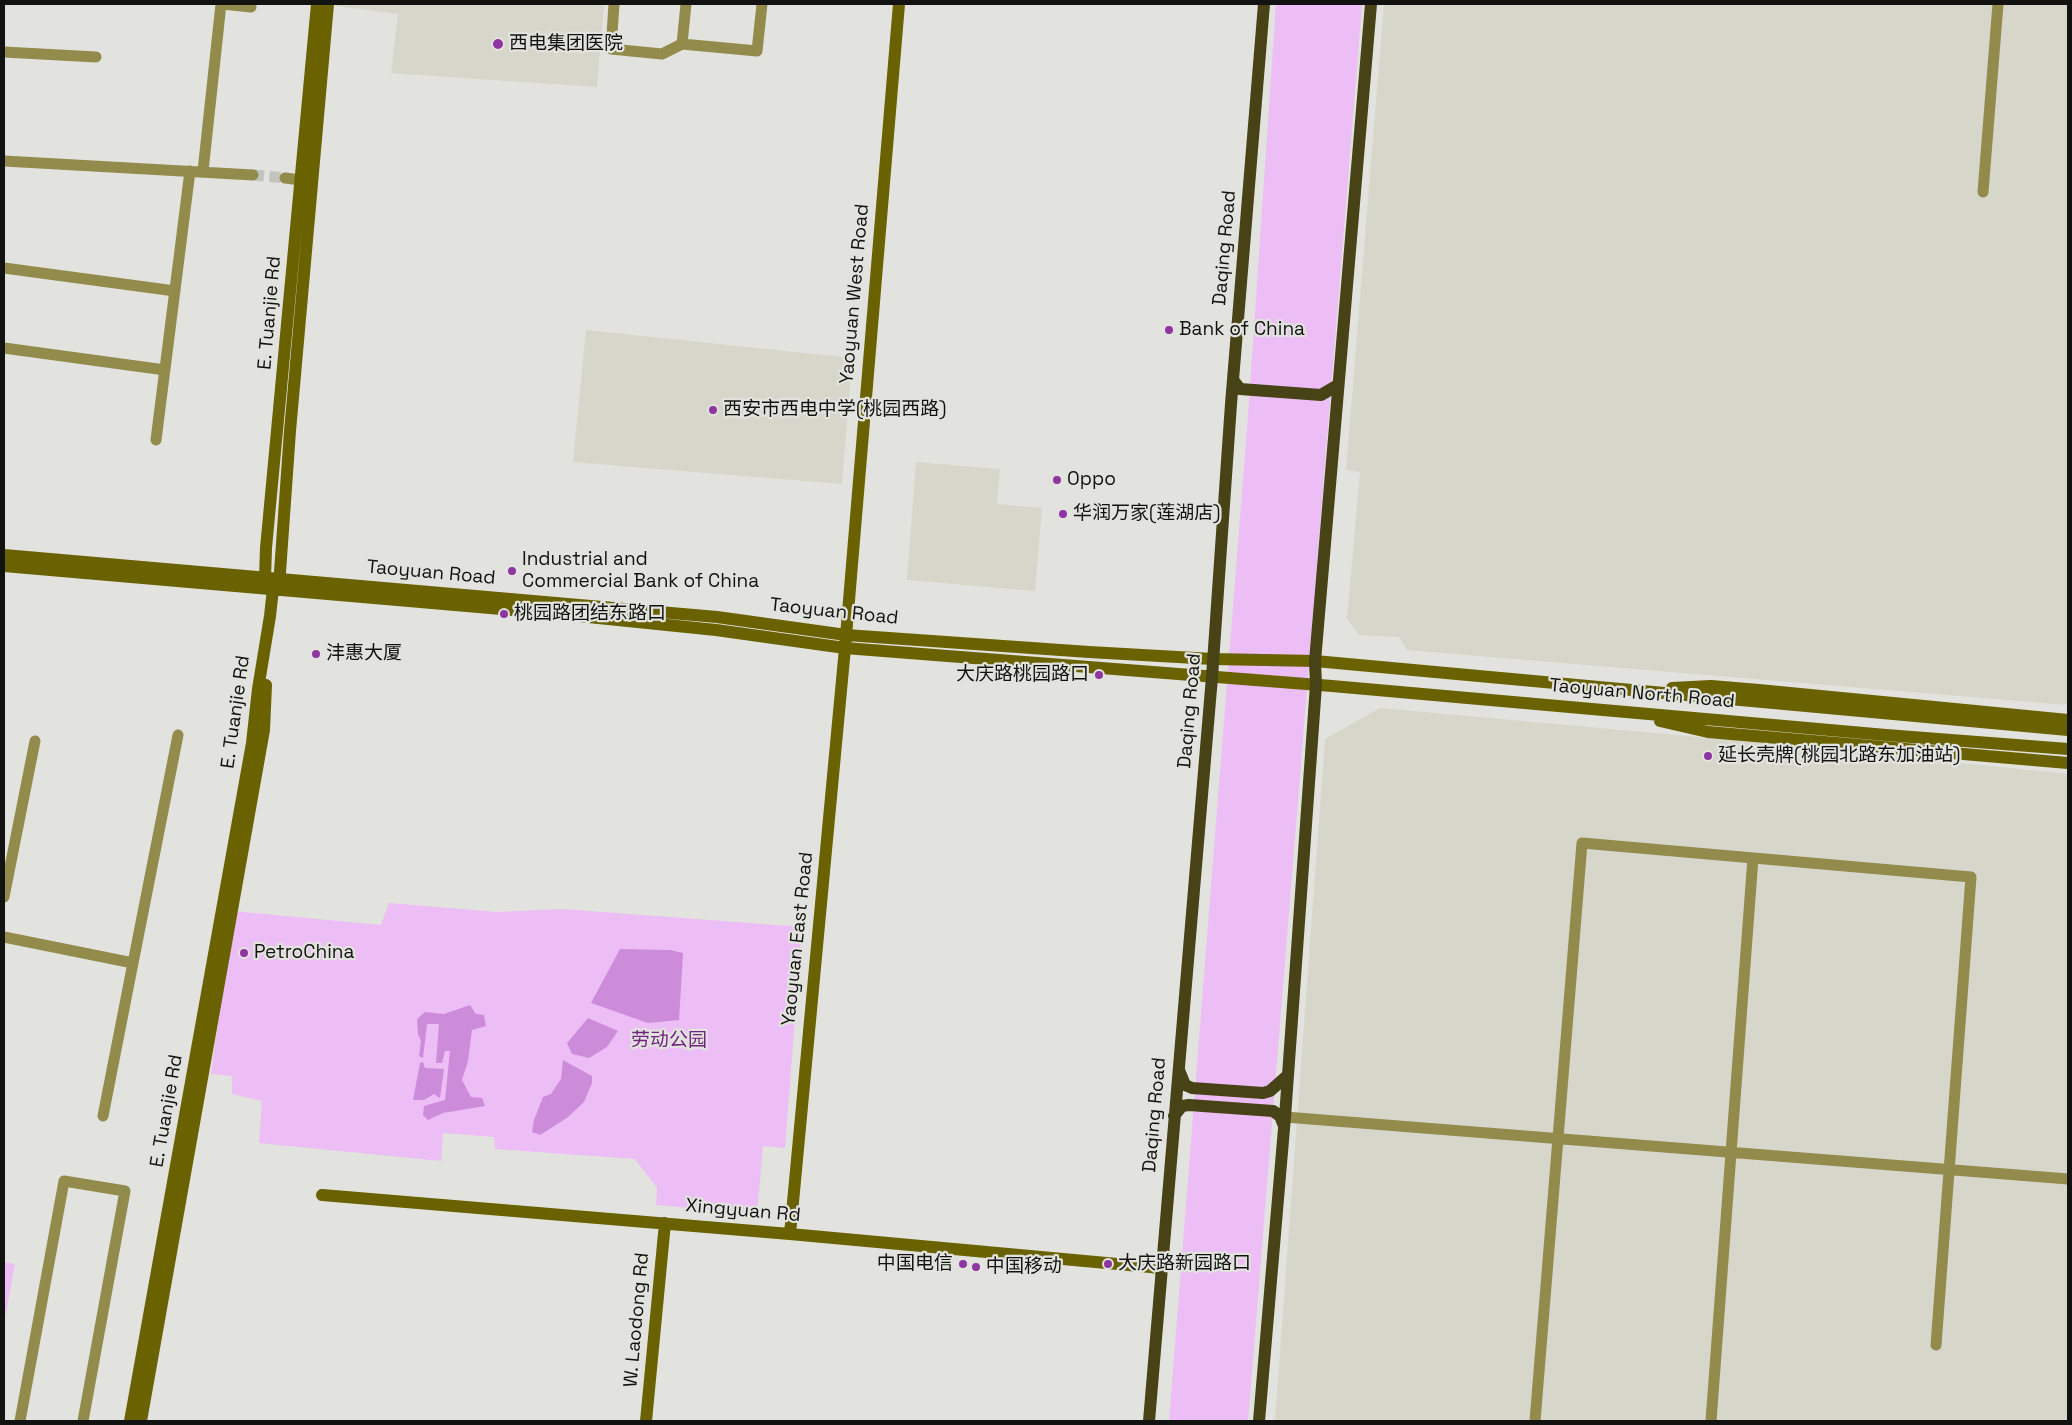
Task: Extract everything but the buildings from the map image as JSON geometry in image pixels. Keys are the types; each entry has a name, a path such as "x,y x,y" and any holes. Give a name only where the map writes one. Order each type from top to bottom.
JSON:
{"main road":[{"name":"Daqing Road","path":"1148,1421 1212,677 1231,402 1264,4"},
{"path":"1259,1421 1288,1075 1316,685 1315,661 1371,4"},
{"path":"1233,380 1240,389 1321,395 1338,385"},
{"path":"1231,402 1235,396 1240,394 1330,402 1336,410"},
{"path":"1178,1068 1186,1085 1192,1088 1263,1093 1270,1091 1288,1075"},
{"path":"1174,1116 1182,1106 1189,1105 1273,1111 1284,1121"}],"street":[{"path":"203,171 222,4 251,7"},
{"name":"E. Tuanjie Rd","path":"130,1421 252,742 274,584 302,180 317,4"},
{"path":"140,1421 264,730 266,685 278,618 274,584 328,4"},
{"path":"614,4 611,49 662,54 682,44 757,52 762,4"},
{"path":"682,44 686,4"},
{"name":"Yaoyuan West Road","path":"845,642 899,4"},
{"path":"1983,192 1998,4"},
{"path":"4,52 96,57"},
{"path":"4,161 203,171 253,176"},
{"path":"156,440 190,171"},
{"path":"285,178 302,180"},
{"path":"4,268 175,291"},
{"path":"4,348 165,370"},
{"name":"Taoyuan Road","path":"4,555 716,630 1212,677"},
{"name":"Taoyuan Road","path":"4,566 274,584"},
{"name":"Taoyuan Road","path":"845,642 1213,659"},
{"name":"Yaoyuan East Road","path":"790,1234 845,642"},
{"name":"Taoyuan North Road","path":"1213,659 1315,661 2068,730"},
{"name":"Taoyuan North Road","path":"1212,677 2068,749"},
{"path":"1629,690 1720,687 2068,720"},
{"path":"1612,710 1708,732 2068,763"},
{"path":"103,1116 178,735"},
{"path":"4,897 34,740"},
{"path":"1535,1421 1582,843 1971,877 1936,1345"},
{"path":"1711,1421 1753,858"},
{"path":"4,938 133,963"},
{"path":"1284,1121 1558,1138 2068,1179"},
{"path":"20,1421 64,1181 125,1191 83,1421"},
{"name":"Xingyuan Rd","path":"322,1195 665,1223 1161,1268"},
{"name":"W. Laodong Rd","path":"646,1421 665,1223"}],"shaded area":[{"name":"西电集团医院","path":"336,4 604,4 597,87 391,73 398,14 336,6"},
{"path":"1384,4 2068,4 2068,705 1407,650 1399,637 1359,635 1347,619 1360,472 1346,470"},
{"name":"西安市西电中学(桃园西路)","path":"586,330 852,358 842,484 573,462"},
{"path":"916,462 1000,469 997,504 1042,508 1035,591 907,580"},
{"path":"1380,708 1775,744 2068,774 2068,1421 1275,1421 1325,739"},
{"path":"620,949 670,950 683,953 679,1020 648,1023 591,1003"},
{"path":"470,1005 476,1014 484,1015 486,1026 472,1030 468,1061 462,1080 471,1097 482,1098 485,1106 443,1113 428,1120 423,1115 424,1106 445,1100 450,1051 445,1051 442,1063 436,1063 439,1024 427,1024 423,1058 419,1056 421,1041 418,1034 417,1019 425,1012 444,1014"},
{"path":"588,1018 618,1031 607,1047 589,1058 572,1054 567,1043"},
{"path":"563,1060 592,1076 592,1083 584,1102 568,1117 540,1135 532,1132 534,1120 543,1097 551,1094 561,1079"},
{"path":"423,1062 425,1068 444,1069 440,1098 434,1094 424,1100 413,1100 420,1063"}],"green space":[{"path":"1276,4 1362,4 1248,1421 1169,1421 1248,416"},
{"name":"劳动公园","path":"389,903 497,912 563,909 802,927 785,1148 763,1146 757,1214 656,1205 657,1188 635,1159 495,1149 494,1137 443,1133 441,1161 259,1143 262,1101 232,1094 232,1076 211,1074 233,911 381,925"},
{"path":"4,1262 15,1264 4,1324"}],"tunnel":[{"path":"253,175 285,178"}],"place":[{"name":"西电集团医院","path":"498,44"},
{"name":"Bank of China","path":"1169,330"},
{"name":"西安市西电中学(桃园西路)","path":"713,410"},
{"name":"Oppo","path":"1057,480"},
{"name":"华润万家(莲湖店)","path":"1063,514"},
{"name":"Industrial and Commercial Bank of China","path":"512,571"},
{"name":"桃园路团结东路口","path":"504,614"},
{"name":"沣惠大厦","path":"316,654"},
{"name":"大庆路桃园路口","path":"1099,675"},
{"name":"延长壳牌(桃园北路东加油站)","path":"1708,756"},
{"name":"PetroChina","path":"244,953"},
{"name":"中国电信","path":"963,1264"},
{"name":"大庆路新园路口","path":"1108,1264"},
{"name":"中国移动","path":"976,1267"}]}
